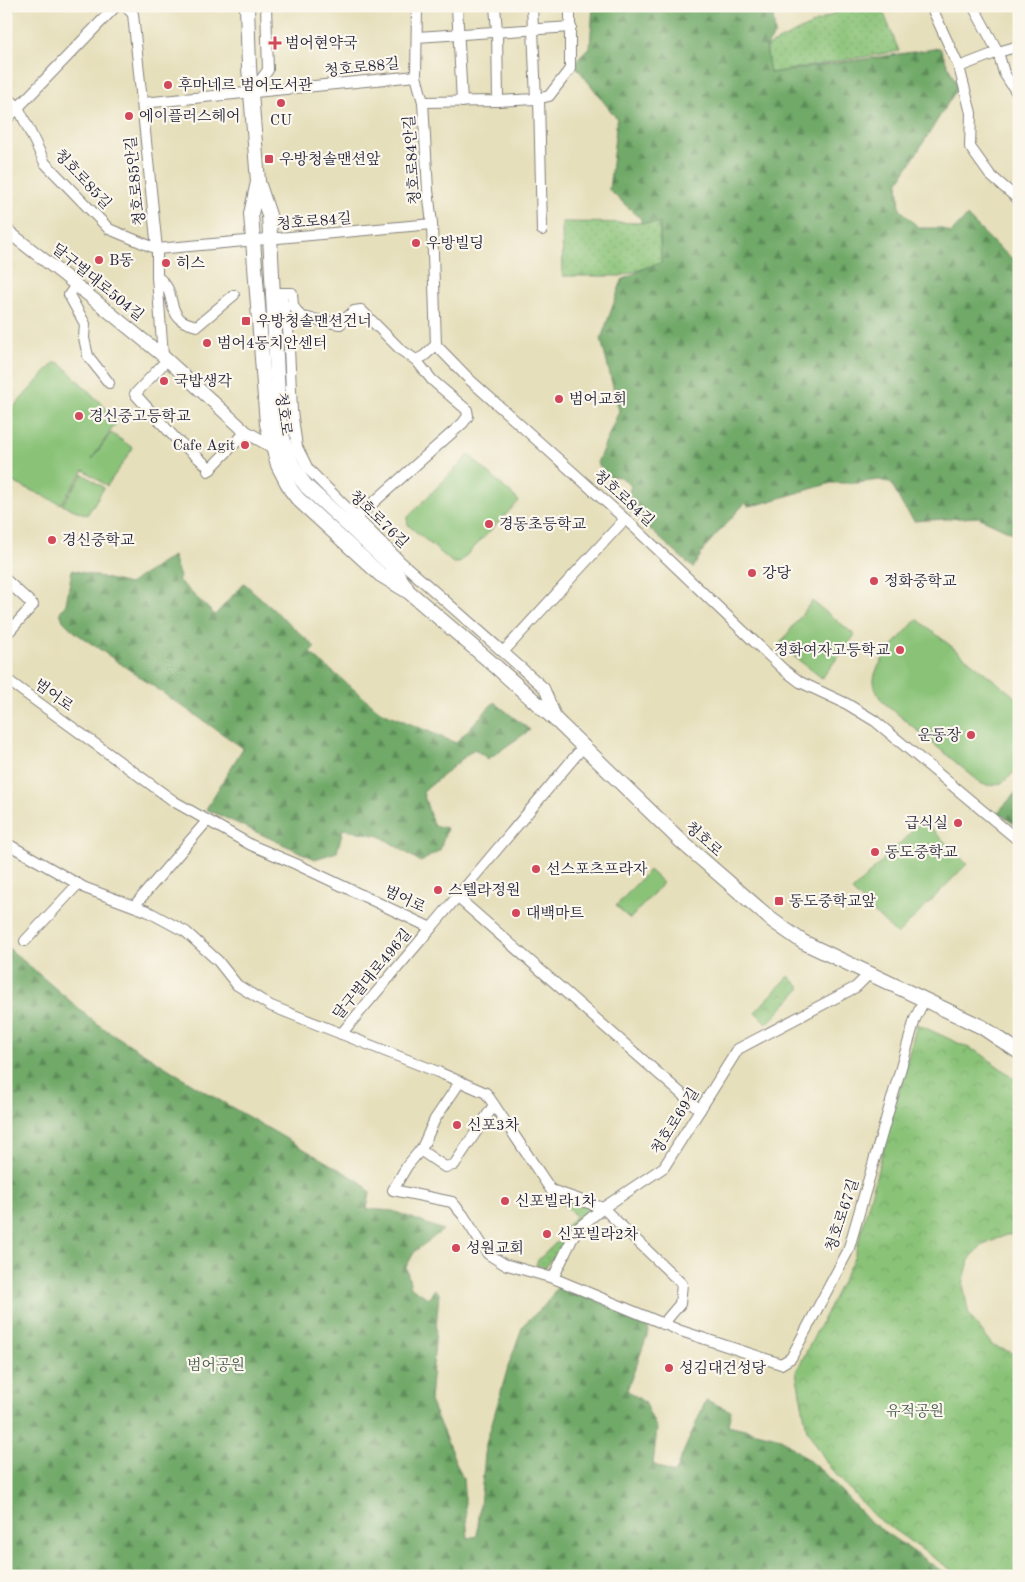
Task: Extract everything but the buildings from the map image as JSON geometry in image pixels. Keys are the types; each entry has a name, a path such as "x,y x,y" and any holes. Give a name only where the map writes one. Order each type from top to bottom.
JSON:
{"main road":[{"name":"청호로","path":"247,6 258,182 269,214 270,240 277,293 279,416 284,444 294,468 307,487 390,564 409,592"},
{"name":"청호로","path":"258,182 251,214 265,411 273,447 281,471 298,499 381,574 409,592 493,664 558,722 683,843 773,921 803,942 982,1027 1019,1052"}],"street":[{"path":"6,9 9,6"},
{"path":"6,120 116,6"},
{"name":"청호로85안길","path":"125,6 133,14 157,248 157,277 165,358"},
{"path":"143,103 251,93 268,70 266,6"},
{"name":"청호로88길","path":"417,6 416,76 423,102"},
{"path":"458,6 462,102"},
{"path":"495,6 498,101"},
{"path":"532,6 538,99 542,230"},
{"path":"538,99 549,96 570,69 570,6"},
{"path":"931,6 959,67 971,113 970,147 990,175 1019,200"},
{"path":"973,6 998,52 1004,73 1019,96"},
{"path":"417,37 571,27"},
{"path":"959,67 1019,46"},
{"name":"청호로88길","path":"251,93 416,76"},
{"name":"청호로85길","path":"6,96 18,108 45,163 109,229 157,248 270,240"},
{"name":"청호로84안길","path":"432,224 423,102 538,99"},
{"path":"416,360 424,356 436,345 432,224"},
{"name":"청호로84길","path":"270,240 432,224"},
{"name":"달구벌대로504길","path":"8,235 76,285 165,358 246,432 273,447"},
{"path":"157,277 166,284 175,312 180,320 197,326 234,295"},
{"path":"76,285 69,295 85,324 84,338 88,356 109,383"},
{"path":"277,293 292,293 293,306 301,317 340,324 354,311 361,310 401,350 416,360 432,380 467,410 468,416 463,424 356,518"},
{"name":"청호로76길","path":"277,293 288,326 292,411 297,447 308,469 401,562 544,688 558,722"},
{"name":"청호로84길","path":"436,345 482,392 625,520 784,669 800,682 847,704 875,721 1019,841"},
{"path":"165,358 135,394 175,438 210,470 246,432"},
{"path":"504,651 625,520"},
{"path":"6,580 33,605 6,635"},
{"name":"범어로","path":"6,679 175,802 207,821 251,845 296,864 431,928 583,747"},
{"path":"134,906 207,821"},
{"name":"달구벌대로496길","path":"6,843 78,884 147,911 186,932 218,961 237,985 271,1006 341,1034 431,928"},
{"path":"25,941 78,884"},
{"path":"457,897 700,1110"},
{"name":"청호로69길","path":"553,1278 577,1229 603,1208 664,1167 738,1049 856,987 869,974"},
{"name":"청호로67길","path":"420,1150 406,1166 393,1190 452,1202 488,1254 504,1264 553,1278 681,1331 781,1364 792,1358 848,1251 915,1019 924,1000"},
{"path":"341,1034 486,1093 551,1190 603,1208 682,1284 680,1304 663,1324"},
{"path":"460,1082 435,1119 420,1150 445,1167 454,1165 494,1105"}],"green space":[{"path":"593,6 772,6 775,34 766,47 770,73 940,48 958,87 898,183 900,209 919,228 940,228 951,233 967,216 1014,260 1019,254 1019,536 978,517 914,521 903,506 891,483 879,480 857,483 831,483 760,504 748,506 745,503 706,546 693,568 624,506 631,486 621,477 609,476 597,463 619,411 601,339 622,280 647,267 661,263 660,223 641,223 641,219 609,190 617,119 575,65 590,46"},
{"path":"849,6 881,6 899,51 770,73 766,47"},
{"path":"562,222 659,223 661,263 621,276 563,276"},
{"path":"54,363 60,363 118,420 92,459 111,433 133,448 107,486 84,470 61,504 6,479 6,455 11,410"},
{"path":"469,455 519,501 459,563 453,563 408,525 407,518"},
{"path":"83,474 104,488 87,515 62,505"},
{"path":"173,556 180,577 178,580 215,615 244,583 315,647 310,653 380,711 456,743 494,702 530,730 488,759 474,749 423,792 433,825 447,828 440,850 421,862 380,836 343,829 337,852 315,859 206,809 243,748 76,633 63,621 60,612 66,604 72,570 129,584"},
{"path":"812,601 855,635 822,678 779,645"},
{"name":"운동장","path":"917,619 1019,700 1019,768 1006,780 994,785 982,784 883,702 878,694 874,680 879,664"},
{"path":"1019,789 1019,828 998,812"},
{"path":"923,820 967,864 897,935 852,891"},
{"path":"649,870 663,883 630,919 616,906"},
{"name":"범어공원","path":"6,946 97,1024 207,1093 361,1182 370,1192 367,1209 393,1211 443,1230 415,1251 406,1267 411,1287 428,1298 435,1289 439,1293 430,1401 463,1479 468,1538 477,1536 486,1444 508,1367 523,1325 544,1306 559,1285 646,1321 649,1331 627,1390 644,1402 657,1429 653,1464 674,1474 706,1400 731,1411 728,1425 781,1438 824,1473 870,1522 949,1576 6,1576"},
{"path":"789,976 801,988 767,1024 755,1012"},
{"name":"유적공원","path":"917,1024 980,1053 1019,1082 1019,1180 1017,1182 1019,1188 1019,1234 1006,1235 981,1246 969,1260 963,1285 969,1315 993,1346 1019,1355 1019,1576 960,1576 874,1516 831,1469 807,1430 796,1372 854,1258"},
{"path":"559,1198 586,1206 591,1213 574,1224 558,1257 552,1258 545,1268 536,1265 538,1260 562,1237 565,1228 576,1216 561,1203 545,1201"}],"place":[{"name":"범어현약국","path":"275,43"},
{"name":"후마네르 범어도서관","path":"168,85"},
{"name":"CU","path":"281,103"},
{"name":"에이플러스헤어","path":"129,116"},
{"name":"우방청솔맨션앞","path":"269,159"},
{"name":"우방빌딩","path":"416,243"},
{"name":"B동","path":"99,260"},
{"name":"히스","path":"166,263"},
{"name":"우방청솔맨션건너","path":"246,321"},
{"name":"범어4동치안센터","path":"207,343"},
{"name":"국밥생각","path":"164,381"},
{"name":"범어교회","path":"559,399"},
{"name":"경신중고등학교","path":"79,416"},
{"name":"Cafe Agit","path":"245,445"},
{"name":"경동초등학교","path":"489,524"},
{"name":"경신중학교","path":"52,540"},
{"name":"강당","path":"752,573"},
{"name":"정화중학교","path":"874,581"},
{"name":"정화여자고등학교","path":"900,650"},
{"name":"운동장","path":"971,735"},
{"name":"급식실","path":"958,823"},
{"name":"동도중학교","path":"875,852"},
{"name":"선스포츠프라자","path":"536,869"},
{"name":"스텔라정원","path":"438,890"},
{"name":"동도중학교앞","path":"779,901"},
{"name":"대백마트","path":"516,913"},
{"name":"신포3차","path":"457,1125"},
{"name":"신포빌라1차","path":"505,1201"},
{"name":"신포빌라2차","path":"547,1234"},
{"name":"성원교회","path":"456,1248"},
{"name":"성김대건성당","path":"669,1368"}]}
